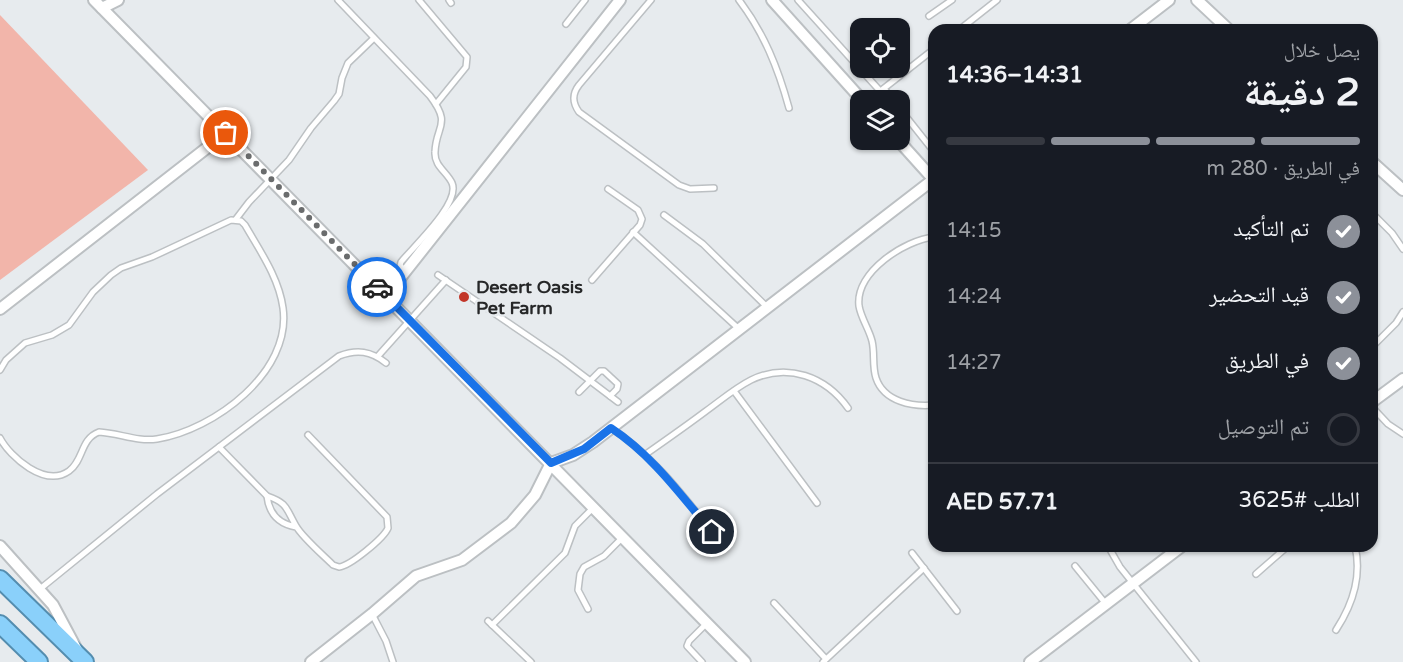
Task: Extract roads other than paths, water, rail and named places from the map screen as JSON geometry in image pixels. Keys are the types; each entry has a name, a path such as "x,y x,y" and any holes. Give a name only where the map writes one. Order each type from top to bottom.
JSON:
{"highway":[{"path":"0,579 83,660"},
{"path":"0,624 39,662"}],"street":[{"path":"98,4 118,0"},
{"path":"386,296 620,0"},
{"path":"772,0 853,90"},
{"path":"1138,24 1169,0"},
{"path":"1197,0 1218,24"},
{"path":"98,4 745,662"},
{"path":"0,309 226,133"},
{"path":"907,150 928,173"},
{"path":"1378,167 1403,190"},
{"path":"311,662 416,576 462,560 511,523 535,495 551,463 584,449 928,185"},
{"path":"1378,398 1403,379"},
{"path":"0,546 40,589 64,622 83,660"},
{"path":"1030,662 1174,552"}],"lane":[{"path":"338,0 436,104 439,111 441,126 435,159 452,183 453,195 441,216 401,262 400,266 406,270"},
{"path":"419,0 467,57 466,67 436,104"},
{"path":"566,24 585,0"},
{"path":"651,0 579,85 575,91 575,106 579,112 679,185 702,190 714,188"},
{"path":"739,0 752,17 768,46 789,108"},
{"path":"798,0 882,90 928,54"},
{"path":"929,16 952,0"},
{"path":"967,24 997,0"},
{"path":"0,370 11,355 25,343 52,335 69,325 93,292 121,268 152,257 236,219 289,160 339,94 348,63 374,38"},
{"path":"910,122 928,144"},
{"path":"592,280 642,219 641,214 608,189"},
{"path":"664,215 703,244 768,308"},
{"path":"0,438 5,447 23,464 45,474 62,475 75,465 84,444 93,434 105,432 144,439 164,437 200,425 238,400 259,378 276,354 281,340 284,317 281,295 275,281 245,225 236,219"},
{"path":"1378,219 1403,249"},
{"path":"633,232 739,329"},
{"path":"928,238 911,242 887,258 864,283 859,306 873,344 875,372 880,386 901,402 911,405 928,405"},
{"path":"438,275 561,358 618,402"},
{"path":"378,356 446,280"},
{"path":"1378,341 1396,323 1403,312"},
{"path":"40,589 157,494 339,356 358,351 378,356 386,363"},
{"path":"579,392 600,371 605,371 618,384 610,396"},
{"path":"646,454 734,391 753,380 770,374 788,373 806,376 823,383 838,394 848,408"},
{"path":"734,391 817,502"},
{"path":"1378,413 1388,424 1402,433"},
{"path":"611,428 646,454 725,548"},
{"path":"219,447 267,496 283,504 289,510 296,526 333,565 344,567 382,537 388,528 387,517 308,435"},
{"path":"267,496 275,518 296,526"},
{"path":"531,662 490,623 565,553 575,526 594,507"},
{"path":"588,609 578,590 580,574 584,567 604,556 623,537"},
{"path":"912,552 957,611"},
{"path":"1111,552 1196,662"},
{"path":"1256,574 1281,552"},
{"path":"1336,630 1346,616 1356,585 1357,552"},
{"path":"1076,566 1106,604"},
{"path":"774,603 824,660 924,568"},
{"path":"372,614 386,641 393,662"},
{"path":"702,662 687,646 707,623"}],"place":[{"name":"Desert Oasis Pet Farm","path":"464,297"}]}
